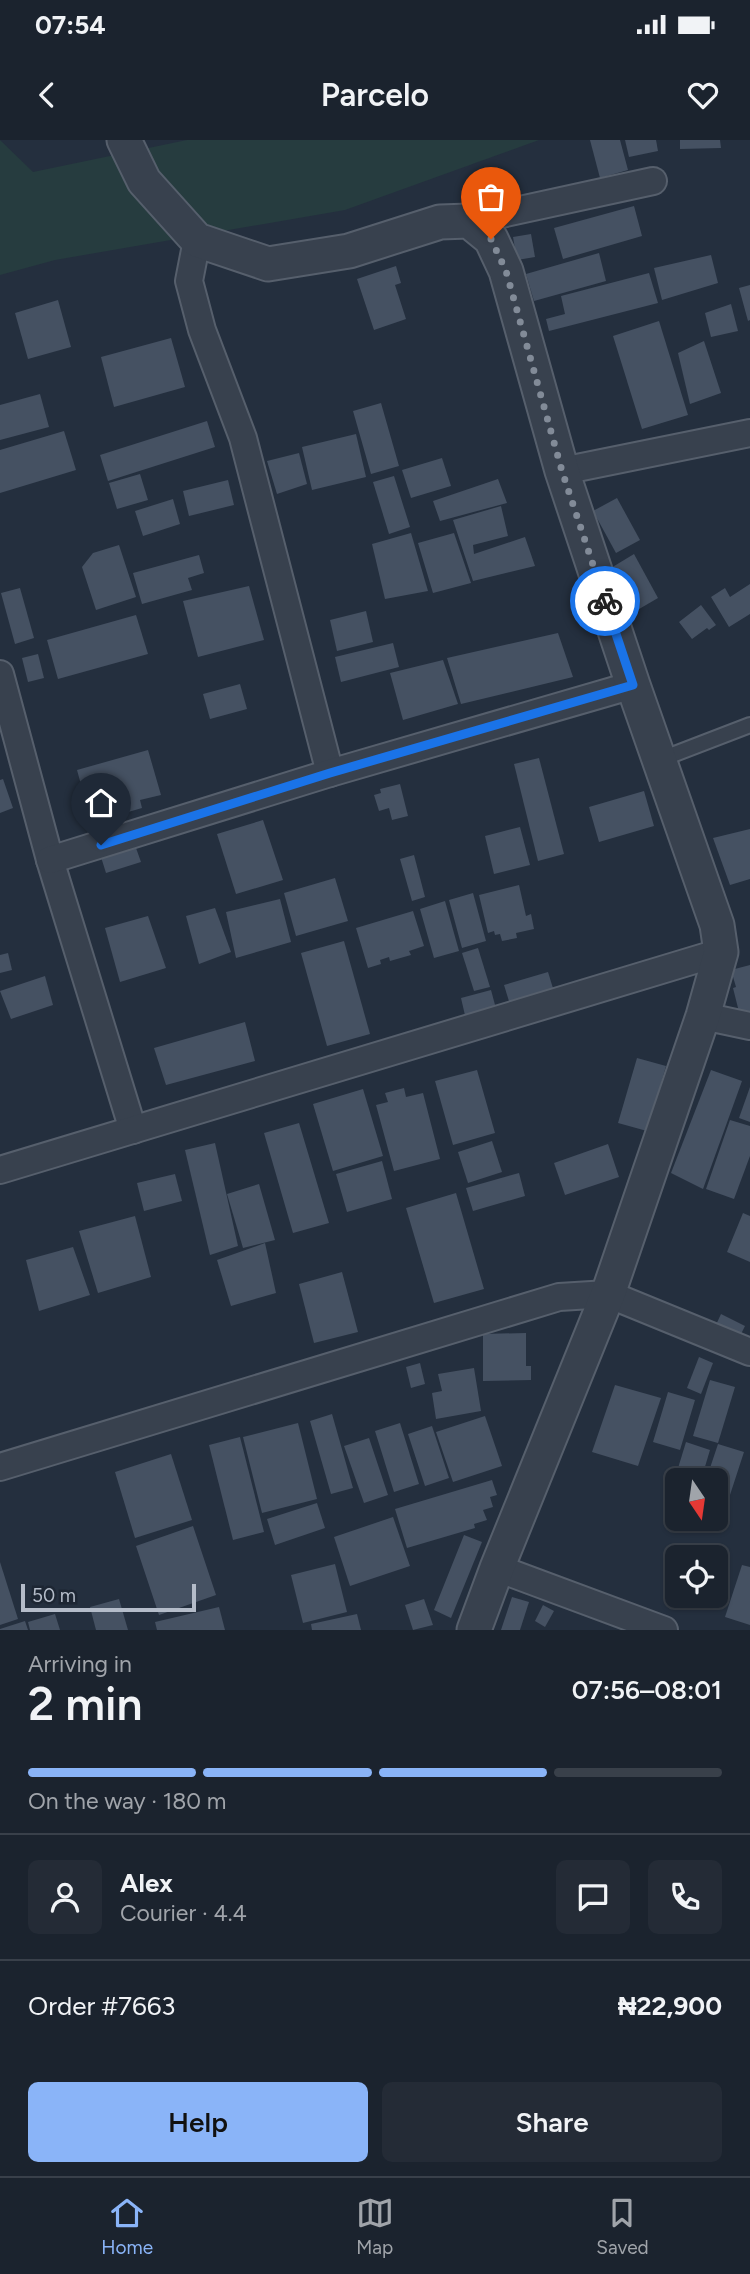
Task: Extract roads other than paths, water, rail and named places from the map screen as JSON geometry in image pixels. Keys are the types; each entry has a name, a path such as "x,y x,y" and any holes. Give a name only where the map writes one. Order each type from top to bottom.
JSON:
{"street":[{"path":"125,142 144,181 197,240 268,264 349,251 440,222 469,222 653,181"},
{"path":"469,222 491,239 506,271 562,471 633,685 718,925 721,952 703,1016 608,1294 474,1630"},
{"path":"197,240 189,281 202,331 243,438 330,773"},
{"path":"562,471 750,433"},
{"path":"0,674 50,860 132,1130"},
{"path":"50,860 330,773 633,685"},
{"path":"0,1170 721,952"},
{"path":"703,1016 750,1026"},
{"path":"0,1467 559,1297 608,1294 750,1352"},
{"path":"497,1568 664,1630"}],"lane":[{"path":"659,760 750,725"}]}
